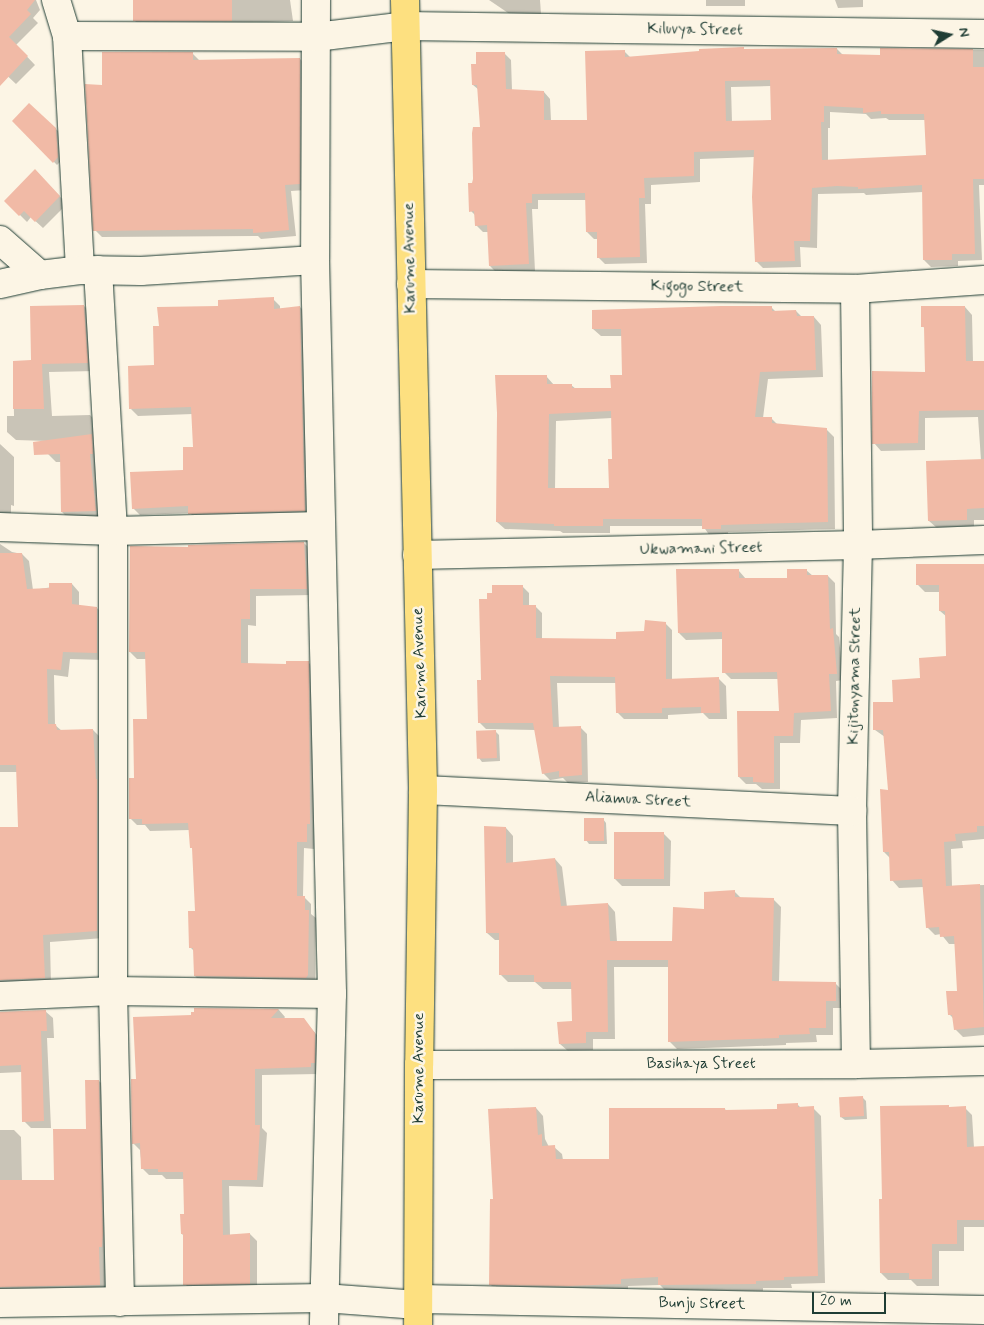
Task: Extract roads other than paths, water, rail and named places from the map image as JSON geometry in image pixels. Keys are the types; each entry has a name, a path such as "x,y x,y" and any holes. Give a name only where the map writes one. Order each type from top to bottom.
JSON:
{"main road":[{"name":"Karume Avenue","path":"405,13 424,790 419,1065 419,1310"}],"street":[{"path":"56,0 67,36 113,530 113,991 120,1302"},
{"path":"316,0 315,260 332,994 336,1299 324,1325"},
{"name":"Kiluvya Street","path":"67,36 316,37 405,13 984,34"},
{"path":"0,240 40,275"},
{"path":"0,284 40,275 89,270 141,271 315,260"},
{"name":"Kigogo Street","path":"411,284 855,289 984,280"},
{"name":"Kijitonyama Street","path":"855,289 858,546 852,811 856,1064"},
{"path":"0,527 113,530 321,526"},
{"name":"Ukwamani Street","path":"417,555 858,546 984,540"},
{"name":"Aliamua Street","path":"424,790 852,811"},
{"path":"0,996 113,991 332,994"},
{"name":"Basihaya Street","path":"419,1065 856,1064 984,1061"},
{"name":"Bunju Street","path":"0,1303 336,1299 390,1302 419,1310 984,1310"}]}
